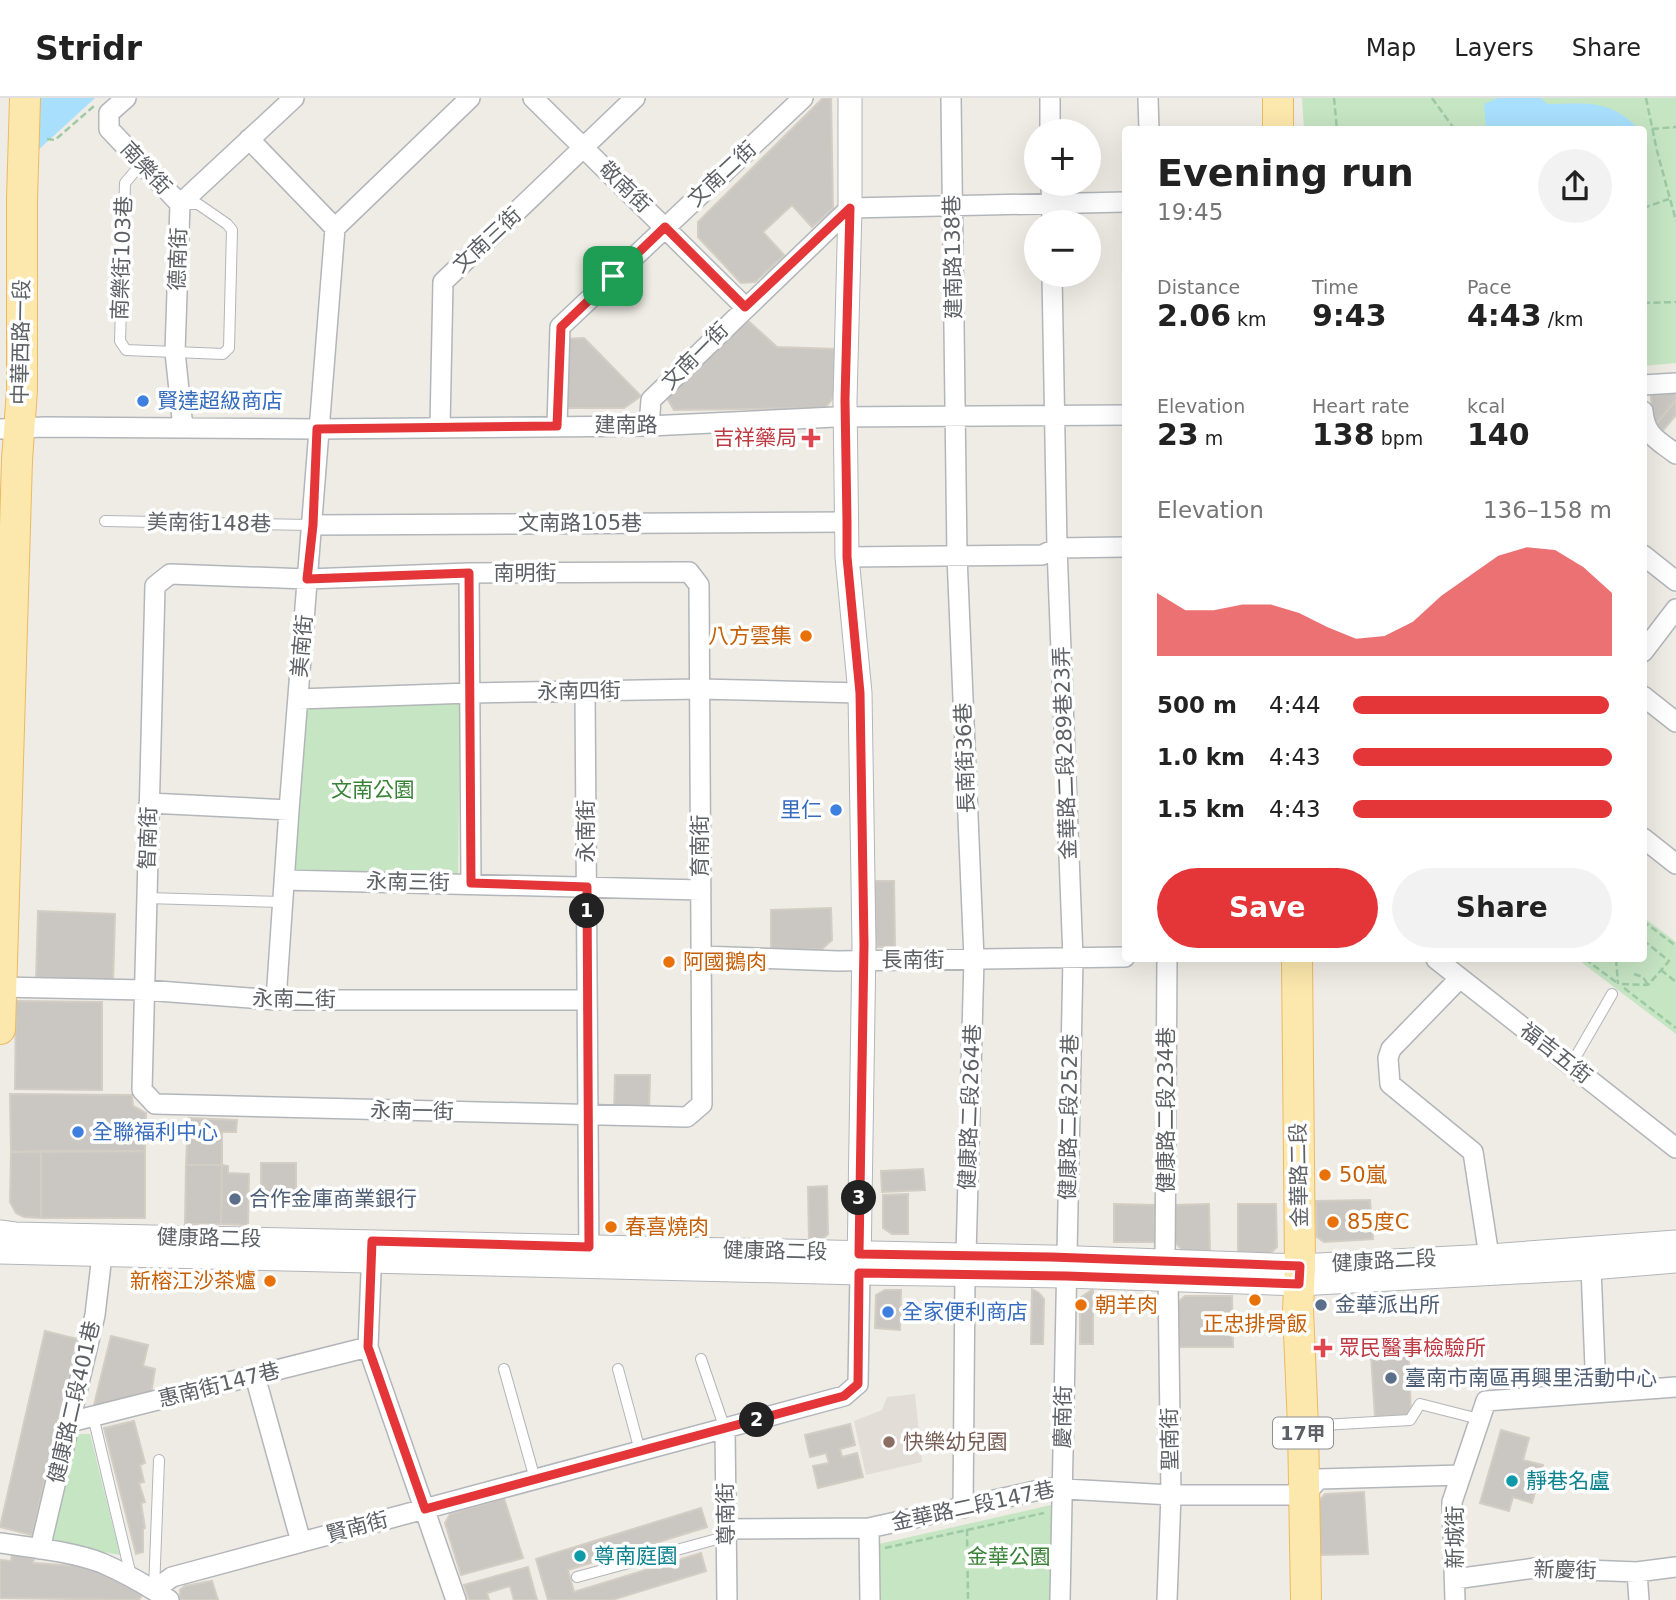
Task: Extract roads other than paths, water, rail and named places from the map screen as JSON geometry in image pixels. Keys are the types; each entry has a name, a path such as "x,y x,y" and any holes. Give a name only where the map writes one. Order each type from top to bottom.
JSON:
{"main road":[{"name":"中華西路一段","path":"0,1029 9,428 22,390 24,98"},
{"path":"1278,98 1278,126"},
{"name":"金華路二段","path":"1297,962 1298,1310 1306,1600"}],"street":[{"name":"南樂街","path":"126,98 109,113 109,129 180,204"},
{"name":"德南街","path":"183,428 176,352 180,204 294,98"},
{"path":"248,139 335,228 470,98"},
{"name":"敬南街","path":"533,98 745,307"},
{"name":"文南三街","path":"440,426 443,282 635,98"},
{"name":"文南二街","path":"557,426 561,327 803,98"},
{"path":"850,98 845,417 847,557 860,693 863,960 859,1264"},
{"name":"建南路138巷","path":"951,98 957,556"},
{"path":"1050,98 1050,119"},
{"path":"1148,98 1149,126"},
{"path":"850,208 1122,202"},
{"name":"文南一街","path":"649,426 650,400 850,208"},
{"name":"美南街","path":"276,1000 313,525 317,429 335,228"},
{"name":"金華路二段289巷23弄","path":"1052,287 1056,548 1073,958"},
{"path":"1647,386 1676,383"},
{"name":"建南路","path":"9,428 649,426 845,417 1122,415"},
{"path":"1647,430 1676,454"},
{"name":"文南路105巷","path":"313,525 847,522"},
{"path":"847,557 1042,555 1056,548 1122,547"},
{"name":"長南街36巷","path":"957,556 974,960"},
{"path":"1647,558 1676,581"},
{"name":"南明街","path":"155,586 170,574 307,579 469,573 689,572"},
{"name":"育南街","path":"687,1118 702,1104 699,585 689,572"},
{"path":"469,573 471,883"},
{"name":"智南街","path":"142,1090 155,586"},
{"path":"1647,647 1676,609"},
{"name":"永南四街","path":"298,699 699,689 860,693"},
{"name":"永南街","path":"585,691 589,1256"},
{"path":"1647,699 1676,722"},
{"path":"149,803 289,810"},
{"path":"1647,841 1676,864"},
{"name":"永南三街","path":"284,880 701,890"},
{"name":"長南街","path":"701,956 863,960 1122,957"},
{"name":"健康路二段252巷","path":"1066,1266 1073,958"},
{"name":"健康路二段264巷","path":"963,1508 965,1265 974,960"},
{"name":"健康路二段234巷","path":"1167,962 1167,1270"},
{"name":"福吉五街","path":"1440,962 1676,1148"},
{"path":"1460,978 1391,1049 1388,1058 1390,1084 1473,1152 1489,1256"},
{"name":"永南二街","path":"1,987 145,990 276,1000 587,1000"},
{"name":"永南一街","path":"142,1090 155,1104 687,1118"},
{"name":"健康路二段","path":"0,1232 372,1251 859,1264 1066,1266 1300,1275 1591,1268 1676,1261"},
{"name":"健康路二段","path":"1300,1275 1489,1256 1676,1242"},
{"path":"372,1251 368,1347 456,1600"},
{"name":"健康路二段","path":"0,1252 102,1255 372,1251"},
{"name":"健康路二段401巷","path":"40,1549 96,1315 102,1255"},
{"name":"賢南街","path":"161,1597 172,1577 844,1396 858,1384 859,1264"},
{"name":"慶南街","path":"1060,1600 1066,1266"},
{"path":"1591,1268 1595,1392"},
{"name":"聖南街","path":"1167,1270 1171,1495 1167,1600"},
{"name":"惠南街147巷","path":"70,1422 368,1347"},
{"path":"255,1376 301,1542"},
{"path":"1479,1419 1486,1401 1676,1387"},
{"name":"新城街","path":"1455,1600 1452,1502 1479,1419"},
{"name":"尊南街","path":"725,1429 727,1600"},
{"path":"1304,1495 1319,1479 1461,1475"},
{"name":"金華路二段147巷","path":"726,1530 869,1528 1062,1487 1171,1495 1304,1495"},
{"path":"869,1528 870,1600"},
{"path":"0,1543 100,1562 131,1577 161,1597"},
{"name":"新慶街","path":"1455,1578 1535,1568 1637,1572 1676,1567"},
{"path":"1637,1572 1639,1600"}],"lane":[{"name":"南樂街103巷","path":"141,164 125,183 120,341 126,350 176,352"},
{"path":"176,352 223,354 229,348 232,230 198,204 180,204"},
{"name":"美南街148巷","path":"105,521 313,525"},
{"path":"147,898 282,902"},
{"path":"1571,1065 1612,994"},
{"path":"701,1359 725,1429"},
{"path":"618,1368 640,1451"},
{"path":"504,1369 535,1479"},
{"path":"1303,1426 1410,1420 1420,1404 1479,1419"},
{"path":"93,1416 131,1577"},
{"path":"159,1460 161,1597"},
{"path":"577,1577 717,1539 726,1530"}],"water":[{"path":"0,98 95,98 0,185"},
{"path":"1498,98 1541,98 1547,104 1596,105 1617,112 1636,126 1486,126 1484,104"}],"place":[{"name":"賢達超級商店","path":"143,401"},
{"name":"吉祥藥局","path":"811,438"},
{"name":"八方雲集","path":"806,636"},
{"name":"里仁","path":"836,810"},
{"name":"阿國鵝肉","path":"669,962"},
{"name":"全聯福利中心","path":"78,1132"},
{"name":"50嵐","path":"1325,1175"},
{"name":"合作金庫商業銀行","path":"235,1199"},
{"name":"85度C","path":"1333,1222"},
{"name":"春喜燒肉","path":"611,1227"},
{"name":"新榕江沙茶爐","path":"270,1281"},
{"name":"正忠排骨飯","path":"1255,1300"},
{"name":"朝羊肉","path":"1081,1305"},
{"name":"金華派出所","path":"1321,1305"},
{"name":"全家便利商店","path":"888,1312"},
{"name":"眾民醫事檢驗所","path":"1323,1348"},
{"name":"臺南市南區再興里活動中心","path":"1391,1378"},
{"name":"快樂幼兒園","path":"889,1442"},
{"name":"靜巷名盧","path":"1512,1481"},
{"name":"尊南庭園","path":"580,1556"}],"park label":[{"name":"文南公園","path":"373,790"},
{"name":"金華公園","path":"1009,1557"}]}
